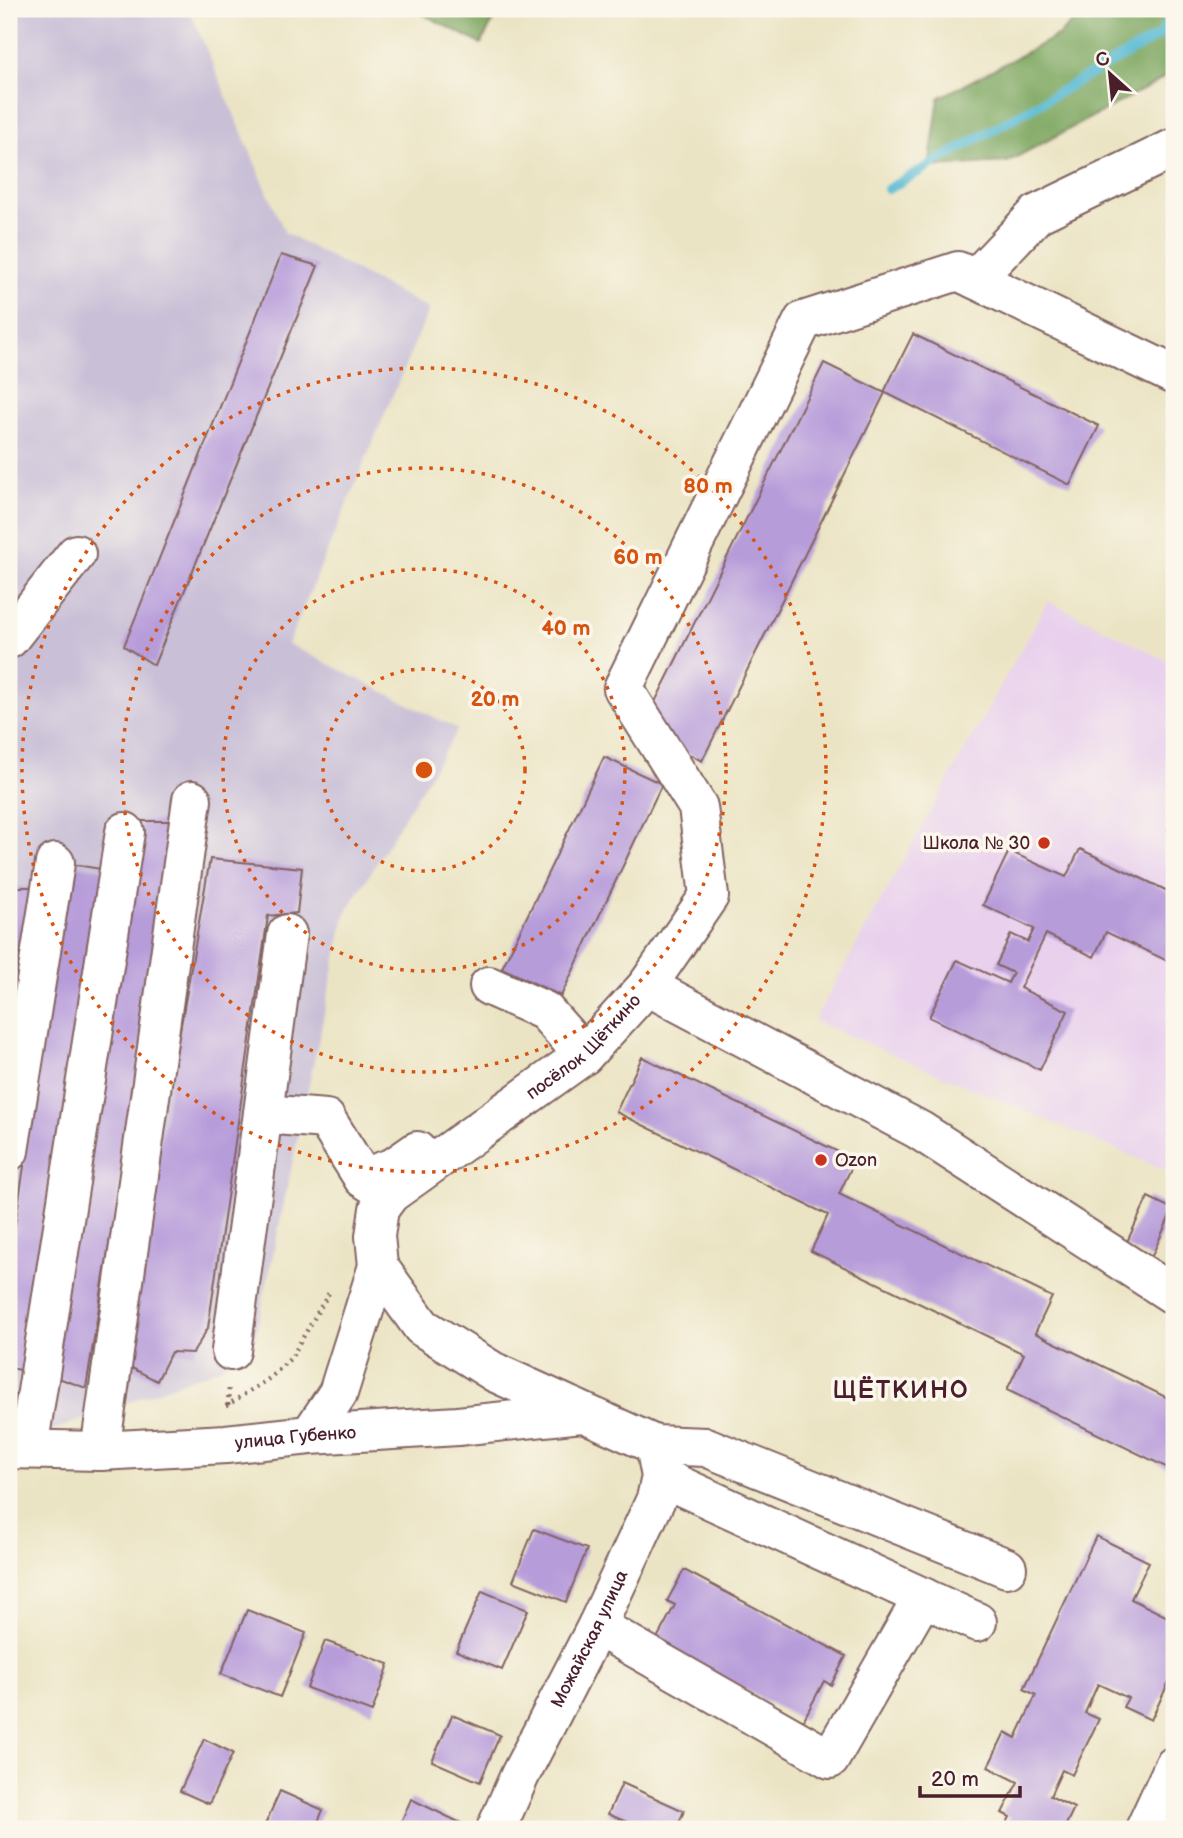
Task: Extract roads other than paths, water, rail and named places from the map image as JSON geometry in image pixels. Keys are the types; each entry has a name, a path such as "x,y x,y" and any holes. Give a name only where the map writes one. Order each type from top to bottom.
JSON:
{"street":[{"path":"975,279 1037,214 1174,148"},
{"path":"647,986 709,896 698,807 622,688 803,321 958,271 1174,374"},
{"path":"9,639 76,554"},
{"path":"100,1451 192,800"},
{"path":"18,1449 124,832"},
{"path":"9,1151 55,863"},
{"path":"231,1351 287,934"},
{"path":"489,986 545,1011 566,1057"},
{"name":"посёлок Щёткино","path":"377,1186 566,1057 647,986 919,1130 1174,1295"},
{"path":"263,1114 326,1119 377,1186 377,1266 338,1393 310,1435"},
{"path":"377,1266 422,1326 494,1372 582,1413 658,1461 977,1622"},
{"name":"улица Губенко","path":"18,1449 100,1451 222,1427 310,1435 458,1426 582,1413"},
{"path":"658,1461 706,1447 1007,1568"},
{"name":"Можайская улица","path":"496,1829 520,1775 597,1626 656,1499 658,1461"},
{"path":"597,1626 830,1759 923,1597"},
{"path":"1145,1829 1174,1766"}],"waterway":[{"path":"888,189 1160,35 1174,11"}],"place":[{"name":"Школа № 30","path":"1044,843"},
{"name":"Ozon","path":"821,1160"}],"district":[{"name":"ЩЁТКИНО","path":"901,1390"}]}
